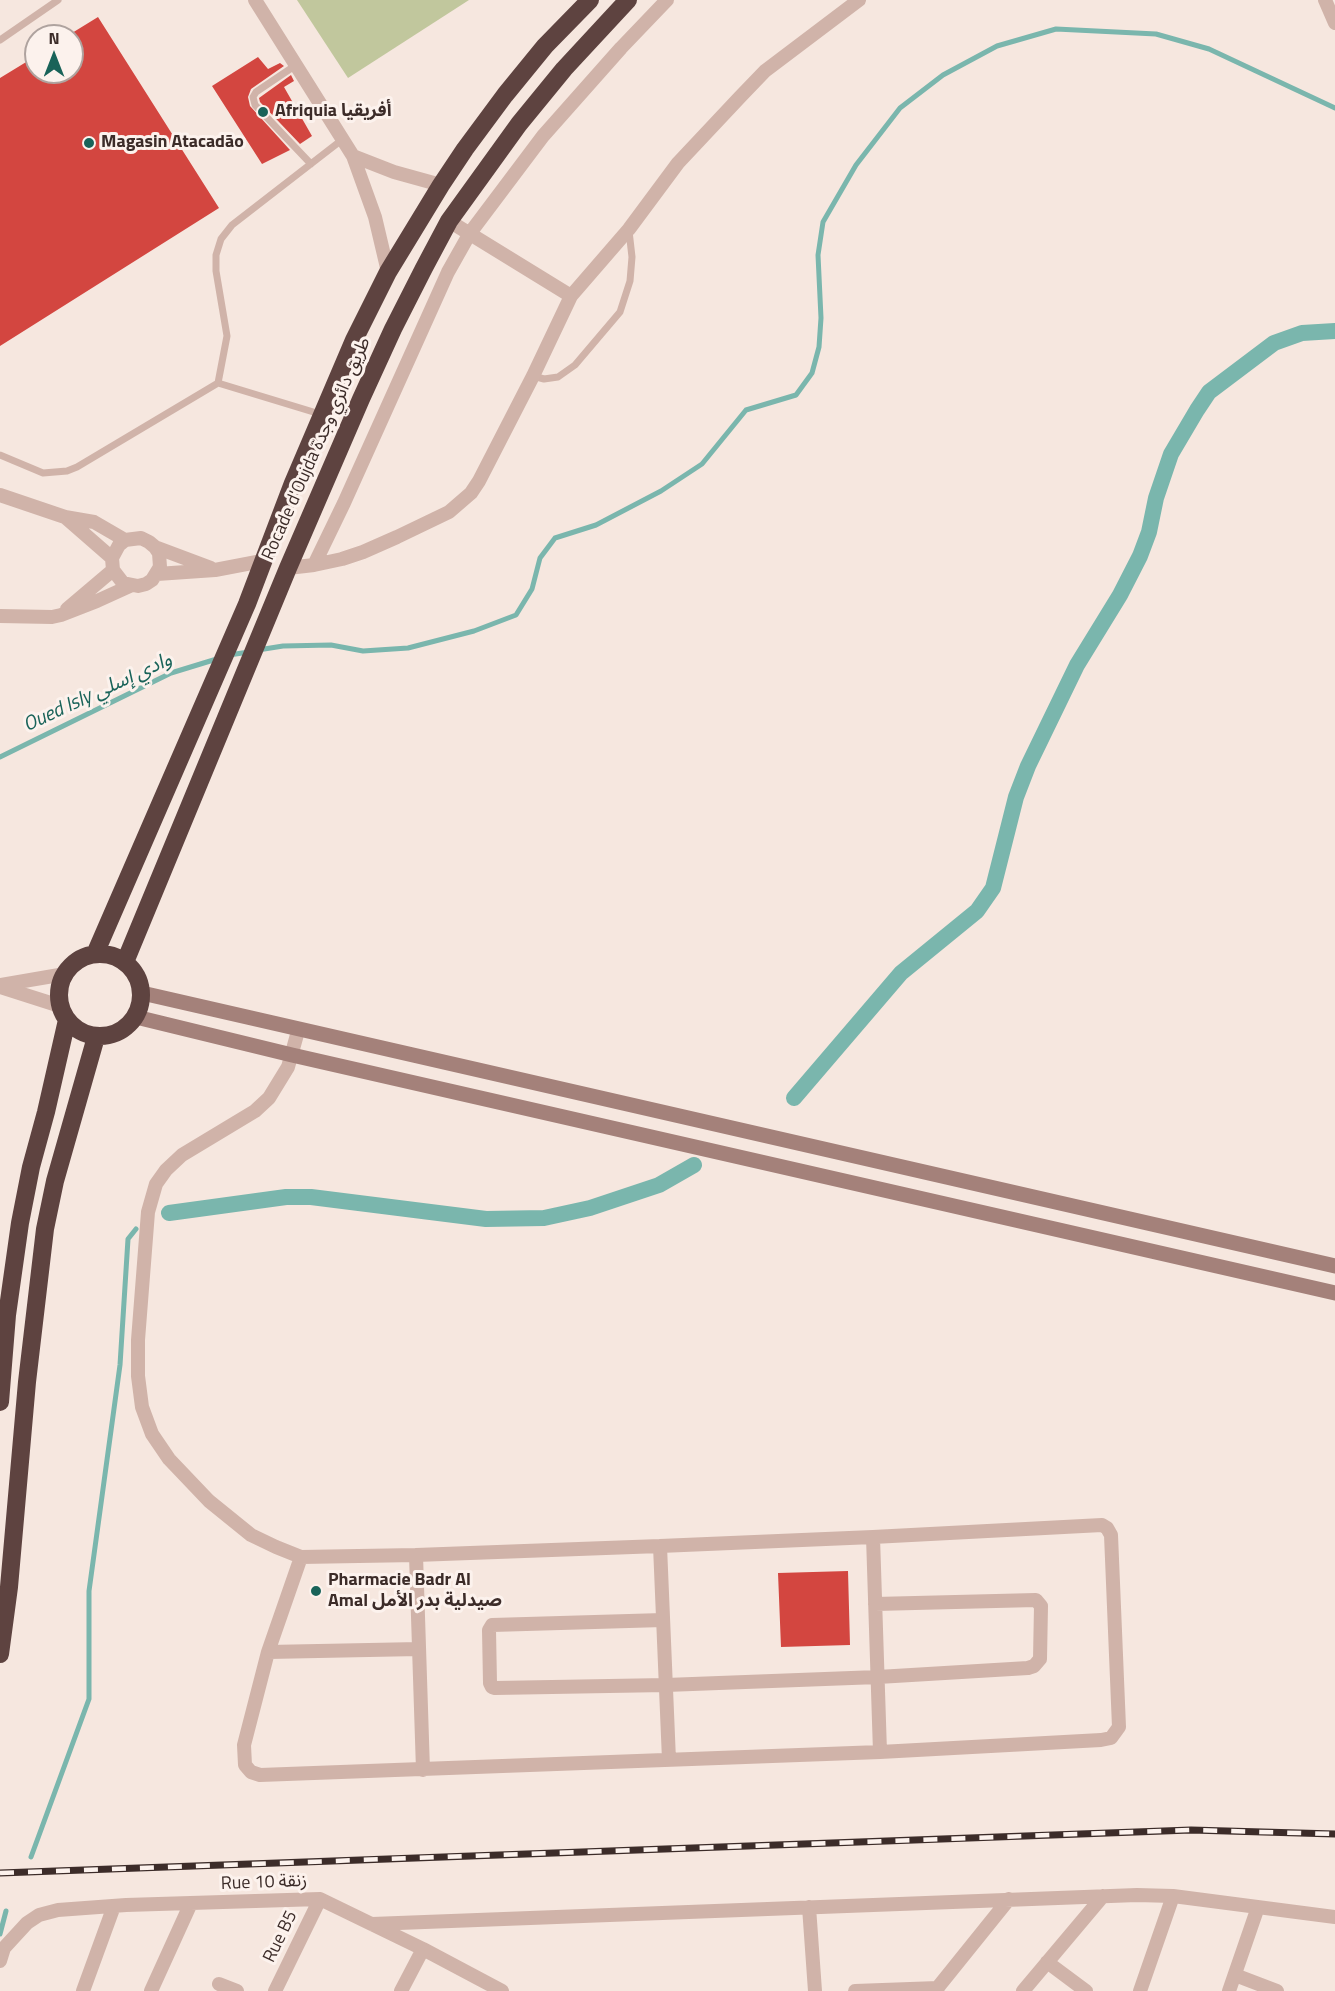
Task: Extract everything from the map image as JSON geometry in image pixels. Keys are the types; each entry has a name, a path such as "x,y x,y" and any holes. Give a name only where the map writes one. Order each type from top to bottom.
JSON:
{"highway":[{"name":"Rocade d'Oujda طريق دائري وجدة","path":"95,954 247,604 262,561 354,340 388,272 441,185 505,95 545,46 590,0"},
{"name":"Rocade d'Oujda طريق دائري وجدة","path":"125,962 288,568 393,328 449,221 519,124 564,69 628,0"},
{"path":"0,1401 10,1287 20,1223 31,1167 46,1112 63,1013 60,984 65,974 78,961 95,954 105,954 125,962 134,970 142,993 141,1006 129,1026 108,1036 85,1034 75,1028 63,1013"},
{"path":"0,1654 9,1587 27,1382 45,1229 55,1181 96,1036"}],"main road":[{"path":"142,993 1335,1266"},
{"path":"136,1017 292,1055 1335,1293"}],"street":[{"path":"255,0 353,156 375,217 388,272"},
{"path":"314,565 448,272 470,233 543,136 667,0"},
{"path":"288,568 314,565 363,552 449,512 471,493 533,376 571,296 628,229 678,163 765,71 859,0"},
{"path":"1325,0 1335,23"},
{"path":"353,156 394,172 441,185"},
{"path":"449,221 571,296"},
{"path":"0,495 65,517 94,522 125,540"},
{"path":"65,517 112,564 123,583 146,584 157,574 160,560 155,547"},
{"path":"61,615 112,564 119,544 125,540 141,538 155,547 215,570"},
{"path":"157,574 215,570 262,561"},
{"path":"0,616 52,617 61,615 130,585"},
{"path":"0,986 65,974"},
{"path":"0,986 63,1013"},
{"path":"298,1030 292,1055 280,1083 255,1111 182,1155 166,1170 156,1184 148,1212 138,1340 138,1376 142,1407 152,1434 169,1459 191,1484 251,1535 301,1557 416,1555 873,1538 1095,1524 1107,1528 1111,1535 1119,1727 1111,1738 1101,1740 880,1752 260,1775 251,1772 246,1765 244,1745 268,1652 301,1557"},
{"path":"873,1538 880,1752"},
{"path":"660,1546 669,1760"},
{"path":"416,1555 423,1770"},
{"path":"663,1620 492,1625 489,1630 490,1683 495,1688 666,1685 878,1677 1028,1668 1040,1659 1041,1606 1036,1600 875,1604"},
{"path":"268,1652 419,1649"},
{"path":"1023,1991 1102,1896"},
{"path":"372,1924 1102,1896 1173,1896 1335,1917"},
{"path":"1140,1991 1173,1896"},
{"name":"Rue 10 زنقة","path":"0,1961 4,1948 15,1933 39,1915 58,1910 320,1899 423,1949 502,1991"},
{"name":"Rue B5","path":"275,1991 320,1899"},
{"path":"855,1991 936,1989 1010,1899"},
{"path":"152,1991 191,1903"},
{"path":"83,1991 114,1906"},
{"path":"809,1907 815,1991"},
{"path":"1229,1991 1258,1907"},
{"path":"401,1991 423,1949"},
{"path":"1047,1962 1086,1991"},
{"path":"1235,1975 1277,1991"},
{"path":"219,1984 237,1991"}],"lane":[{"path":"0,40 58,0"},
{"path":"296,64 256,92 253,97 255,105 311,164"},
{"path":"218,383 227,336 216,271 216,255 221,239 232,225 343,139"},
{"path":"533,376 544,379 558,377 575,365 620,312 630,280 632,257 628,229"},
{"path":"0,455 43,473 67,471 218,383 322,415"}],"green space":[{"path":"297,0 469,0 348,78"}],"building":[{"name":"Magasin Atacadão","path":"98,17 219,208 0,346 0,78 24,63 24,84 84,84 84,26"},
{"path":"258,57 268,69 280,63 284,66 251,89 248,97 250,106 290,150 262,164 212,86"},
{"path":"291,75 294,81 284,87 312,136 300,144 260,102 259,98"},
{"path":"848,1571 850,1645 781,1647 778,1573"}],"waterway":[{"name":"Oued Isly وادي إسلي","path":"258,650 283,646 331,645 363,651 408,648 474,631 516,615 532,589 540,558 555,538 596,525 661,491 702,464 746,410 796,395 812,373 819,347 821,318 818,255 823,222 856,165 900,108 943,75 997,46 1056,29 1156,34 1209,49 1335,108"},
{"path":"794,1098 901,973 977,911 993,888 1016,797 1028,766 1077,665 1120,595 1140,556 1171,454 1209,392 1274,343 1302,333 1335,331"},
{"name":"Oued Isly وادي إسلي","path":"229,655 249,652"},
{"name":"Oued Isly وادي إسلي","path":"0,757 171,673 220,658"},
{"path":"169,1213 286,1197 311,1197 486,1219 544,1218 590,1208 659,1185 694,1165"},
{"path":"31,1857 89,1699 89,1591 120,1365 128,1239 136,1229"},
{"path":"0,1934 6,1911"}],"railway":[{"path":"0,1873 1191,1830 1335,1834"}],"place":[{"name":"Afriquia أفريقيا","path":"263,112"},
{"name":"Magasin Atacadão","path":"89,143"},
{"name":"Pharmacie Badr Al Amal صيدلية بدر الأمل","path":"316,1591"}]}
